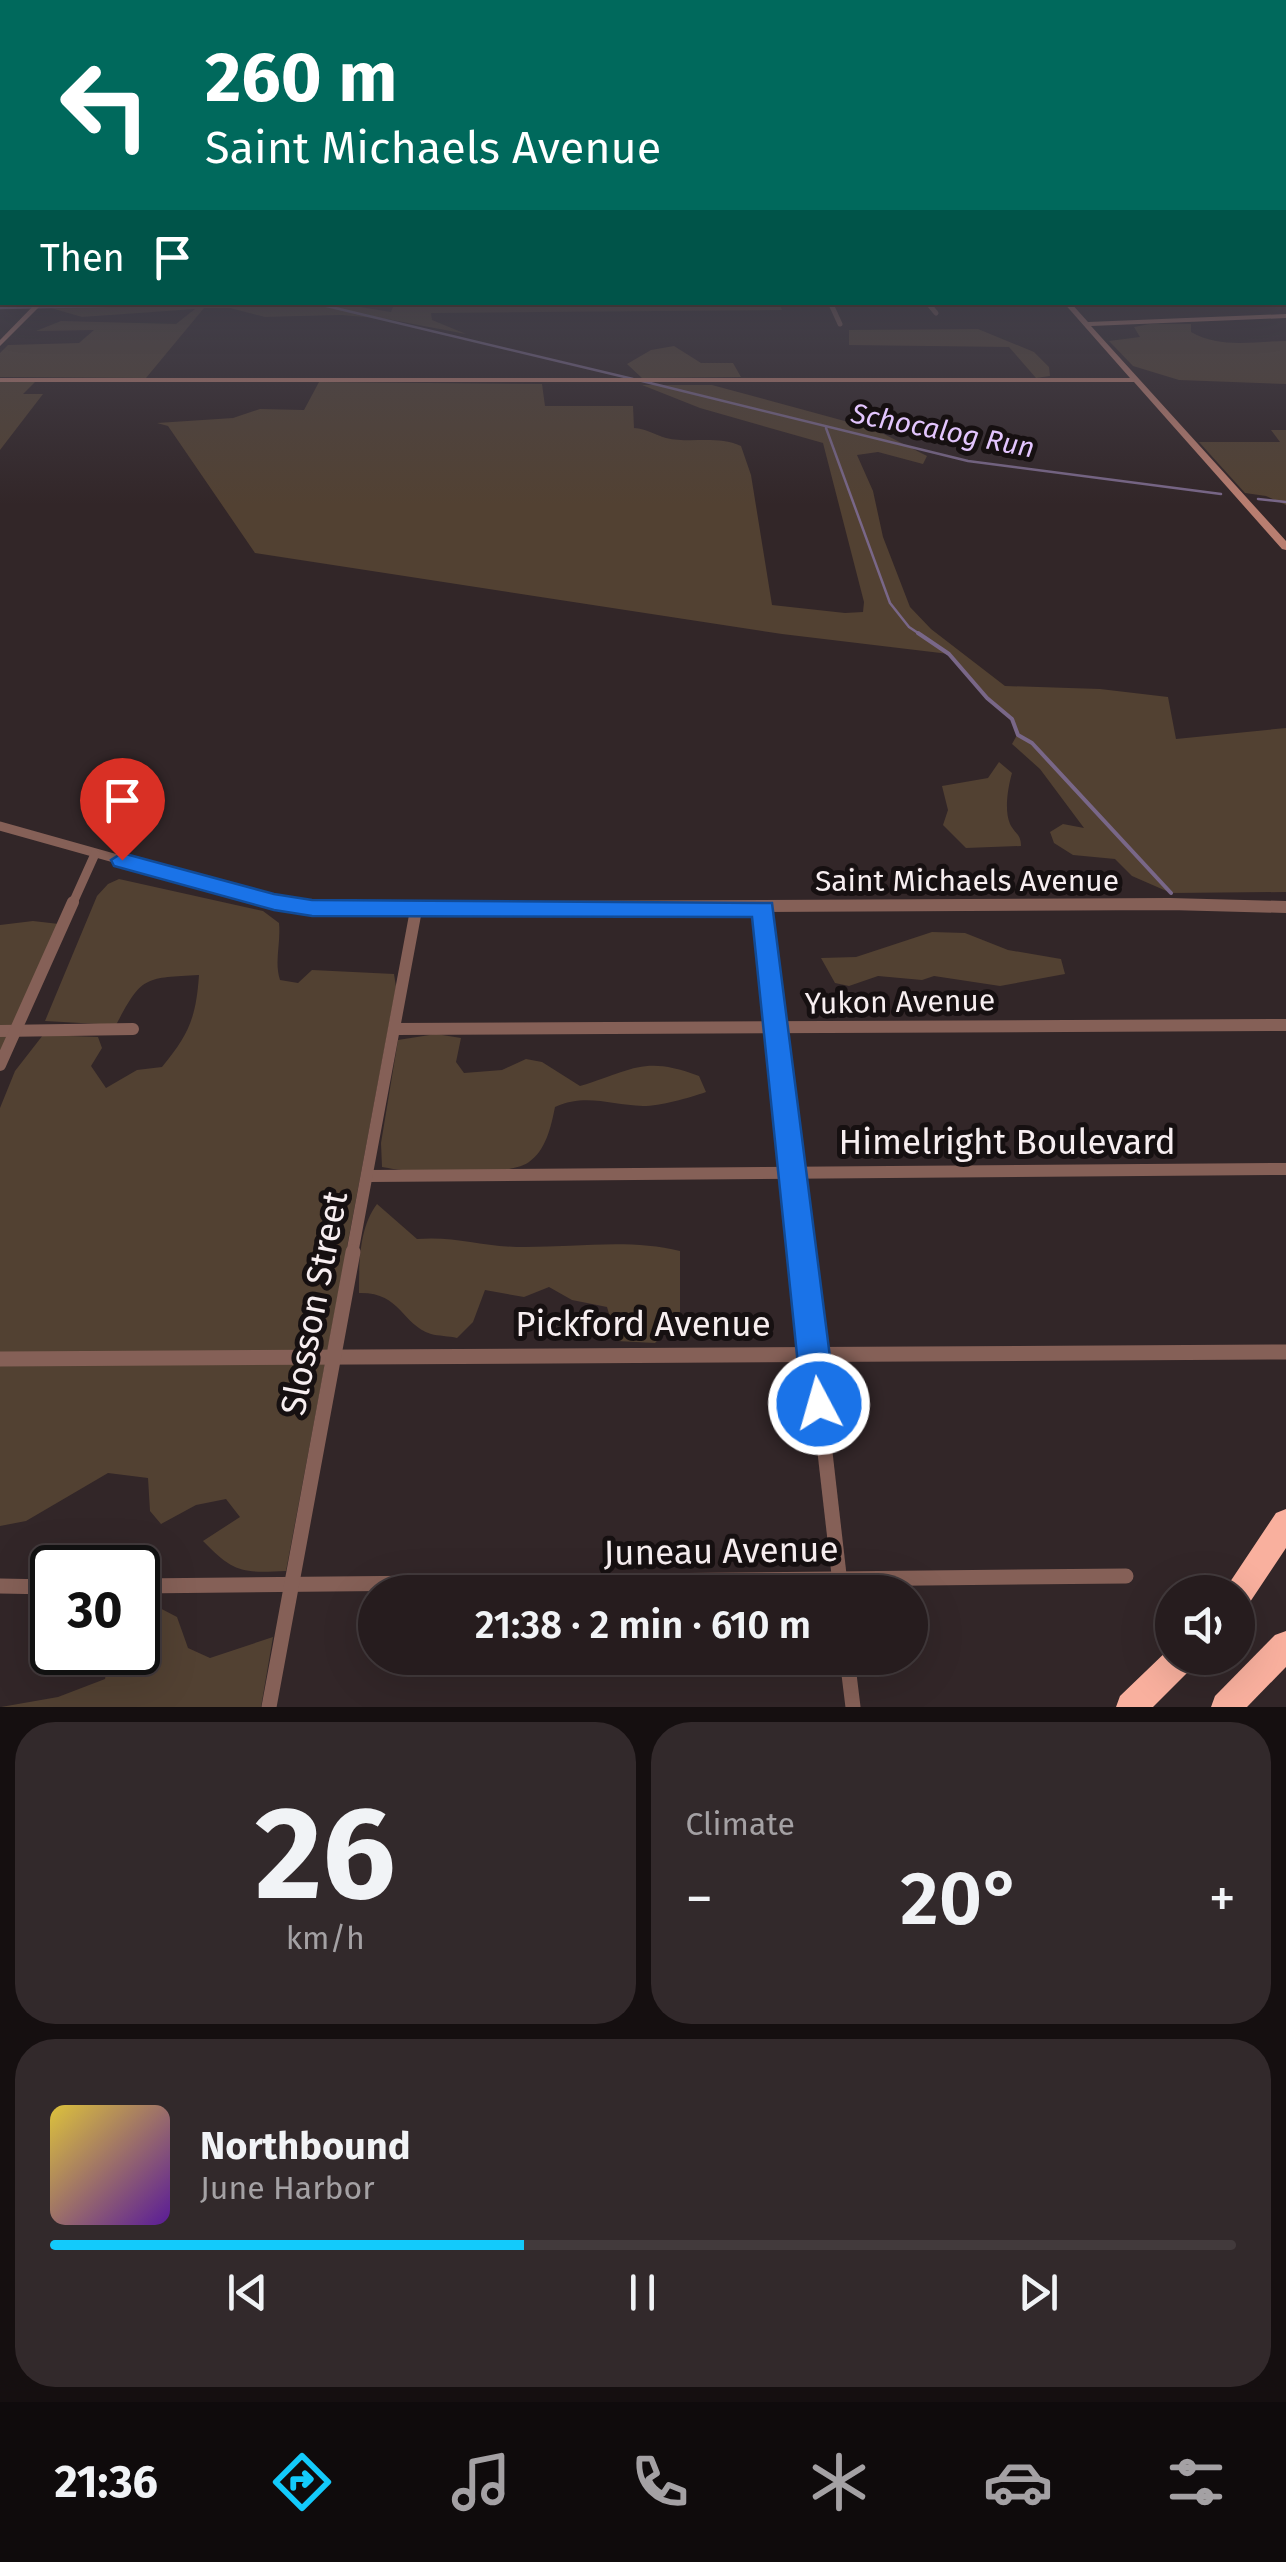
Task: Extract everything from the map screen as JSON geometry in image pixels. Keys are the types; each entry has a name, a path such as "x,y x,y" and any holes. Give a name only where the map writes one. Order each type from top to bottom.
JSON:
{"highway":[{"path":"1252,1575 1286,1522"},
{"path":"1255,1578 1286,1542"},
{"path":"1226,1707 1286,1646"},
{"path":"1131,1707 1163,1675"}],"street":[{"path":"1105,346 1286,548"},
{"path":"0,380 1137,380"},
{"name":"Saint Michaels Avenue","path":"0,826 293,906 416,910 1286,906"},
{"path":"0,1065 95,854"},
{"path":"763,908 839,1575"},
{"name":"Slosson Street","path":"269,1707 416,910"},
{"name":"Yukon Avenue","path":"395,1030 1286,1024"},
{"path":"0,1032 133,1029"},
{"name":"Himelright Boulevard","path":"368,1176 1286,1169"},
{"name":"Pickford Avenue","path":"0,1360 1286,1352"},
{"name":"Juneau Avenue","path":"928,1583 1126,1576"},
{"path":"0,1586 30,1586"},
{"name":"Juneau Avenue","path":"160,1586 358,1587"},
{"path":"849,1675 852,1707"}],"shaded area":[{"path":"7,346 173,346 146,378 0,377 0,353"},
{"path":"674,346 701,363 733,363 741,377 642,378 627,364 651,350"},
{"path":"902,346 1019,346 1034,352 1049,367 1050,376 1036,378 1009,347"},
{"path":"1113,346 1286,346 1286,384 1179,380 1133,366"},
{"path":"0,382 35,382 23,394 43,394 0,450"},
{"path":"319,382 542,384 545,406 633,406 634,428 675,440 722,441 741,446 751,475 772,605 863,612 864,602 823,443 700,408 642,385 712,385 874,429 927,456 923,464 878,452 857,455 873,491 883,537 910,607 931,629 1005,686 1100,689 1168,697 1176,739 1286,728 1286,892 1171,893 1132,876 1115,859 1073,855 1054,843 1050,832 1063,824 1084,828 1040,769 1012,744 1017,735 1012,719 987,698 949,654 782,634 255,553 168,426 157,423 233,418 260,409 304,410"},
{"path":"1271,430 1286,430 1286,505 1266,496 1245,493 1199,442 1280,442"},
{"path":"999,762 1012,773 1007,812 1021,846 966,848 943,825 948,810 942,786 988,778"},
{"path":"119,879 263,911 279,923 280,980 298,983 312,970 394,974 396,987 286,1571 240,1569 203,1541 240,1517 226,1499 196,1505 161,1524 150,1511 148,1478 108,1473 26,1521 0,1526 0,1108 15,1071 43,1035 98,1037 102,1048 91,1066 106,1088 137,1070 162,1067 185,1035 196,1003 199,975 166,977 139,988 116,1025 45,1021 97,896"},
{"path":"33,921 59,924 0,1053 0,925"},
{"path":"932,932 965,933 1008,950 1061,959 1065,974 1000,986 934,976 922,980 878,976 849,986 835,983 821,958 856,957"},
{"path":"436,1034 461,1038 456,1062 464,1073 502,1070 526,1059 542,1062 580,1086 626,1070 665,1066 699,1076 706,1092 650,1106 588,1100 555,1107 544,1145 529,1162 518,1167 458,1173 382,1167 381,1143 398,1040"},
{"path":"377,1204 417,1239 517,1247 640,1245 680,1251 680,1316 655,1343 617,1341 607,1307 572,1300 549,1287 524,1297 485,1290 473,1322 457,1338 431,1334 384,1298 359,1293 363,1235"},
{"path":"160,1608 177,1617 188,1648 210,1658 273,1637 261,1707 1,1707 58,1697 105,1679 106,1675 160,1675"}],"waterway":[{"name":"Schocalog Run","path":"493,346 633,379"},
{"name":"Schocalog Run","path":"642,381 968,461 1221,494"},
{"path":"826,428 890,603 918,633"},
{"name":"Schocalog Run","path":"1258,499 1286,502"},
{"path":"918,633 949,654 987,698 1012,719 1018,735 1032,743 1171,893"}],"route":[{"path":"122,860 274,902 312,908 763,908 819,1404"}]}
